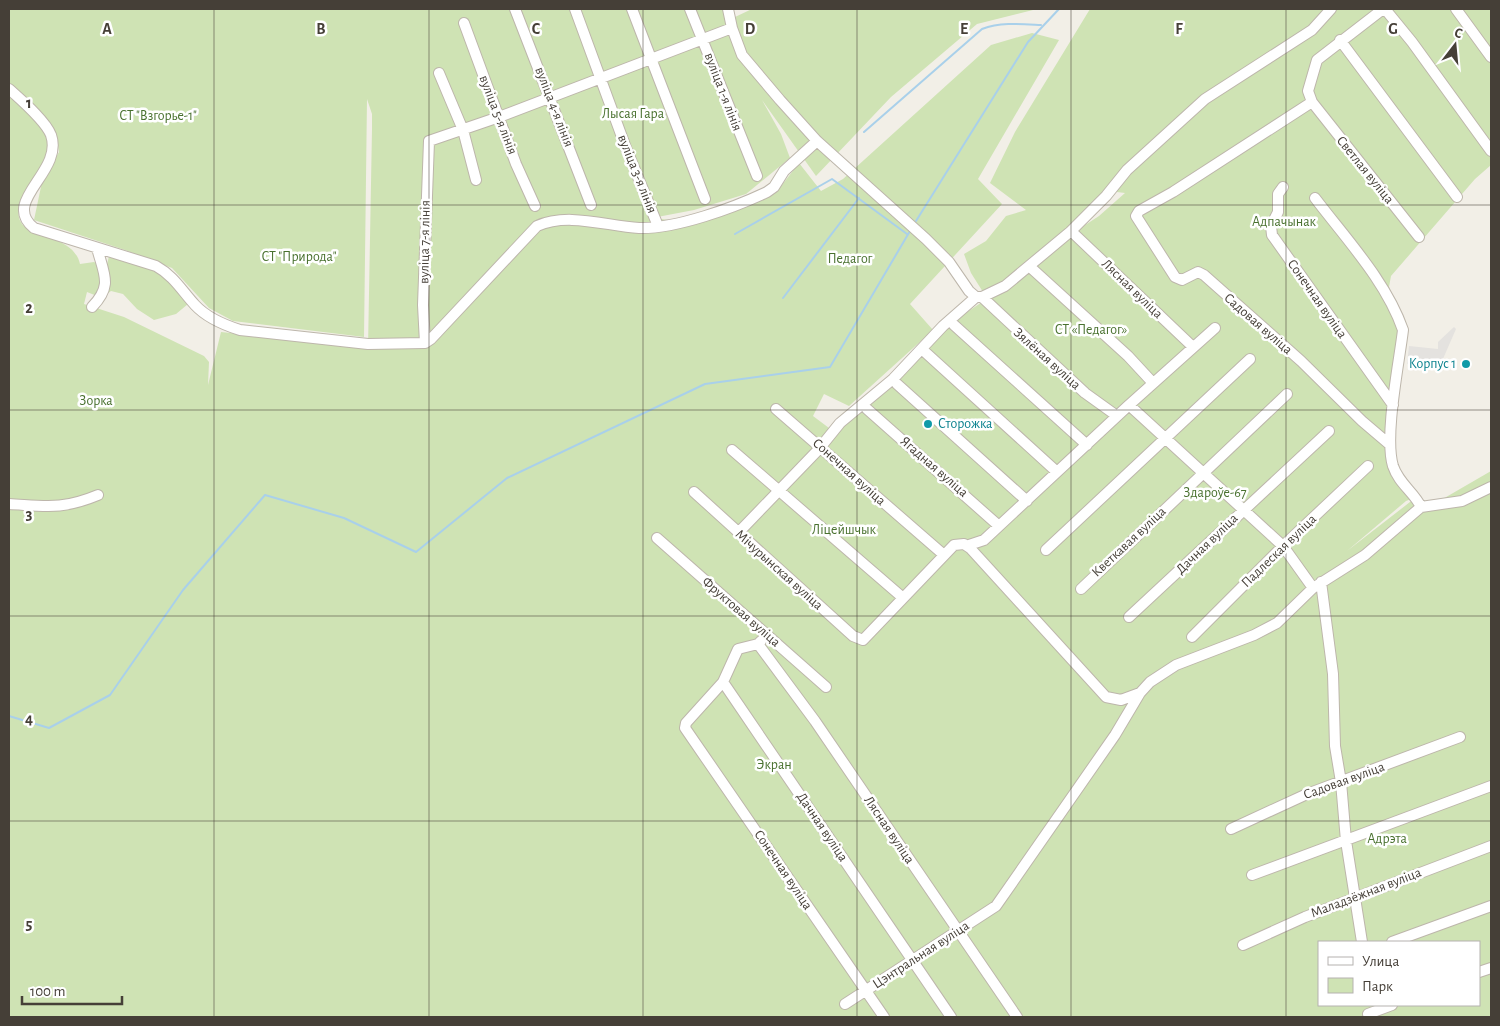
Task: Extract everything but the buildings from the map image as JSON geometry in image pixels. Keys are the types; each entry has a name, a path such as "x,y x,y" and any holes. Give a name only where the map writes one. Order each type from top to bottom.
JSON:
{"street":[{"name":"вуліца 4-я лінія","path":"515,9 591,205"},
{"name":"вуліца 3-я лінія","path":"575,9 658,226"},
{"path":"632,9 705,199"},
{"name":"вуліца 1-я лінія","path":"690,9 757,176"},
{"name":"Зялёная вуліца","path":"728,9 732,28 742,55 817,141 926,239 949,262 969,291 979,297 1085,393 1116,416"},
{"path":"738,533 780,491 840,423 893,378 943,326 979,297 1005,286 1071,231 1101,202 1127,170 1205,99 1312,30 1331,9"},
{"path":"1312,102 1308,91 1317,60 1340,40 1384,9 1412,42 1491,151"},
{"path":"1456,9 1491,57"},
{"name":"вуліца 5-я лінія","path":"464,23 535,206"},
{"path":"463,130 732,28"},
{"path":"1340,40 1456,197"},
{"path":"439,73 463,130 476,180"},
{"path":"9,89 50,133 52,142 49,162 21,202 21,215 26,223 34,228 156,266 168,273 203,311 224,324 240,330 368,344 425,343 536,226 546,222 589,221 640,228 678,224 767,192 774,187 784,171 817,141"},
{"name":"Садовая вуліца","path":"1312,102 1173,192 1139,211 1136,216 1175,277 1182,280 1195,272 1201,273 1301,361 1362,421 1389,444"},
{"name":"Светлая вуліца","path":"1312,102 1419,237"},
{"name":"вуліца 7-я лінія","path":"425,343 424,305 429,141 463,130"},
{"name":"Сонечная вуліца","path":"1283,187 1278,194 1278,212 1272,226 1272,235 1393,405"},
{"path":"1315,198 1384,289 1403,330 1389,444 1394,468 1404,487 1418,501 1420,507"},
{"name":"Лясная вуліца","path":"1071,231 1193,347"},
{"path":"92,307 105,291 105,282 97,248"},
{"path":"1029,266 1128,356 1153,383"},
{"path":"954,325 1087,445"},
{"path":"970,548 970,544 980,543 1028,501 1116,416 1215,328"},
{"path":"925,352 1057,472"},
{"path":"1046,550 1250,359"},
{"path":"897,384 1028,501"},
{"name":"Кветкавая вуліца","path":"1081,589 1287,394"},
{"path":"1130,405 1164,439 1283,546 1317,585 1329,634 1335,746 1341,782 1346,840 1362,941"},
{"name":"Сонечная вуліца","path":"776,408 944,555"},
{"name":"Ягадная вуліца","path":"867,409 999,526"},
{"name":"Дачная вуліца","path":"1129,617 1328,431"},
{"path":"732,450 902,597 954,545 964,544 970,548 1106,697 1121,700 1140,693 1150,682 1176,665 1254,635 1277,623 1317,585 1365,555 1420,507 1462,501 1491,487"},
{"name":"Падлеская вуліца","path":"1192,637 1283,546 1368,466"},
{"name":"Мічурынская вуліца","path":"694,492 853,636 860,640 867,638 902,597"},
{"path":"9,504 54,507 75,505 98,495"},
{"name":"Фруктовая вуліца","path":"657,538 826,687"},
{"path":"723,682 738,649 758,644 766,634"},
{"name":"Лясная вуліца","path":"758,644 815,722 1017,1017"},
{"name":"Сонечная вуліца","path":"723,682 686,723 684,728 739,804 884,1017"},
{"name":"Дачная вуліца","path":"723,682 951,1017"},
{"name":"Цэнтральная вуліца","path":"845,1004 996,906 1115,735 1140,693"},
{"name":"Садовая вуліца","path":"1231,829 1307,794 1460,737"},
{"path":"1252,875 1491,786"},
{"name":"Маладзёжная вуліца","path":"1243,945 1279,927 1491,846"},
{"path":"1395,941 1491,906"},
{"path":"1368,1012 1389,1006"}],"green space":[{"path":"9,9 725,9 730,33 744,67 735,17 752,9 1037,9 977,24 891,97 816,176 762,100 781,134 790,158 746,194 694,210 652,218 688,222 778,190 799,163 821,191 843,179 991,45 1032,33 1059,40 978,179 1002,204 910,304 933,330 849,406 824,394 813,416 829,428 954,321 1028,271 983,292 971,273 964,254 986,241 1006,216 1026,210 990,183 1015,132 1090,9 1374,9 1363,18 1378,9 1491,9 1491,165 1475,179 1391,276 1389,287 1401,319 1393,438 1396,463 1416,497 1406,501 1347,551 1410,502 1441,500 1491,471 1491,1017 9,1017","holes":["367,99 372,114 368,348 221,332 208,385 209,362 204,356 124,317 84,304 87,292 102,298 111,291 123,294 137,309 154,320 176,314 188,304 157,269 109,256 106,269 94,262 80,264 75,252 65,245 22,224 19,215 21,202 31,182 52,152 48,125 56,134 59,152 42,182 34,220 125,250 172,268 209,308 233,321 364,337","1109,191 1125,193 1099,216 1076,231"]}],"shaded area":[{"path":"1454,327 1456,329 1439,368 1407,364 1409,346 1438,349 1438,342"}],"waterway":[{"path":"916,221 1028,42 1059,9"},
{"path":"864,132 982,29 1004,24 1041,25"},
{"path":"735,234 832,179 907,234"},
{"path":"783,298 859,198"},
{"path":"9,716 49,728 110,695 183,590 265,495 344,518 416,552 507,478 705,384 830,367 910,231"}],"place":[{"name":"Корпус 1","path":"1466,364"},
{"name":"Сторожка","path":"928,424"}],"park label":[{"name":"Лысая Гара","path":"633,114"},
{"name":"СТ \"Взгорье-1\"","path":"158,116"},
{"name":"Адпачынак","path":"1284,222"},
{"name":"СТ \"Природа\"","path":"299,257"},
{"name":"Педагог","path":"850,259"},
{"name":"СТ «Педагог»","path":"1091,330"},
{"name":"Зорка","path":"96,401"},
{"name":"Здароўе-67","path":"1215,493"},
{"name":"Ліцейшчык","path":"844,530"},
{"name":"Экран","path":"774,765"},
{"name":"Адрэта","path":"1387,839"}]}
